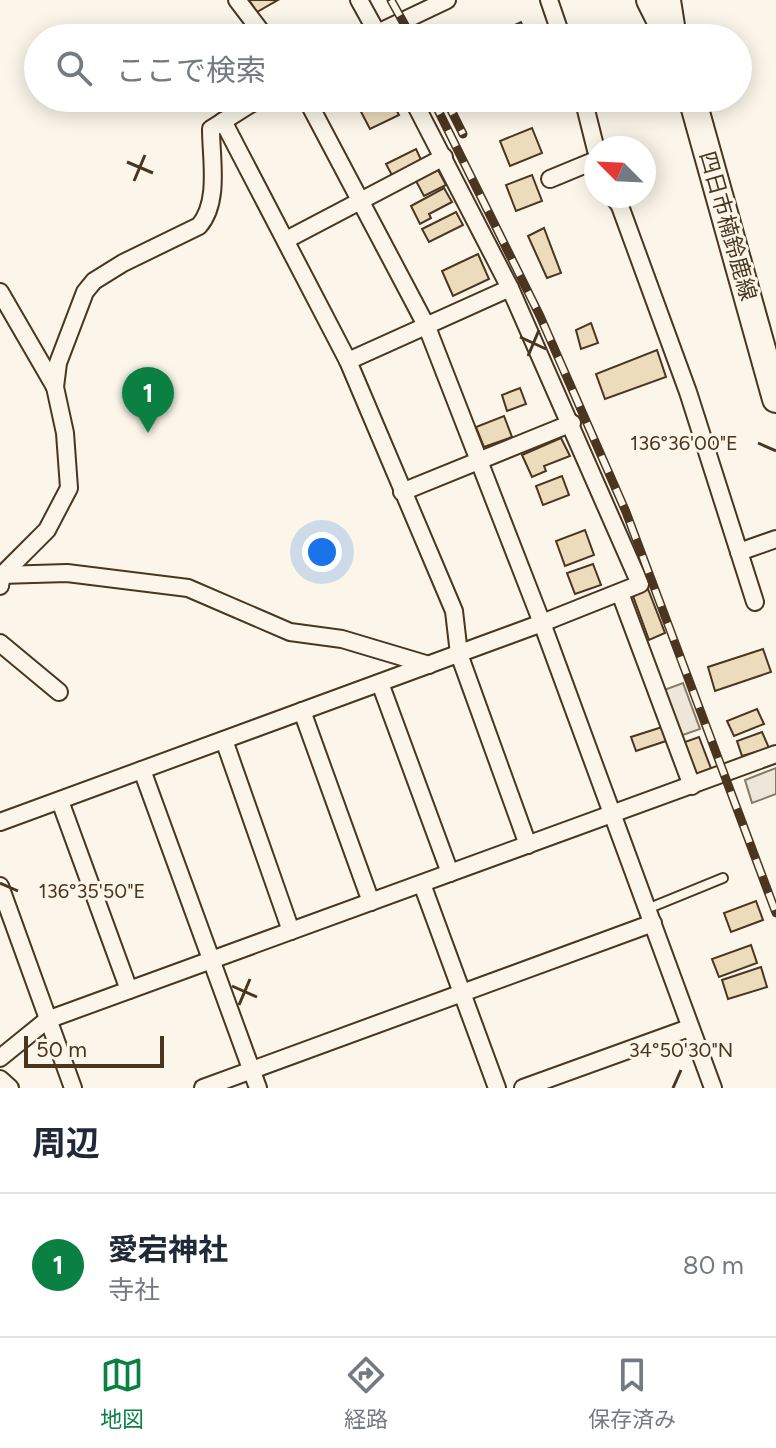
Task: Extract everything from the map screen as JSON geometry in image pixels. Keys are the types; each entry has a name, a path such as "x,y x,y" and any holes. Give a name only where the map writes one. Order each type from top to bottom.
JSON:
{"main road":[{"path":"650,0 662,24"},
{"name":"四日市楠鈴鹿線","path":"696,112 776,399"}],"street":[{"path":"237,0 255,24"},
{"path":"359,0 370,24"},
{"path":"399,24 447,0"},
{"path":"549,0 557,24"},
{"path":"672,0 676,24"},
{"path":"55,387 58,363 85,292 94,281 199,226 207,217 212,196 211,129 237,112"},
{"path":"314,112 427,327 614,813 713,1088"},
{"path":"0,822 459,654 640,584 572,423 510,288 420,112"},
{"path":"586,112 592,136"},
{"path":"223,121 348,361 454,611 459,654 528,845"},
{"path":"286,240 444,157"},
{"path":"550,179 584,165"},
{"path":"621,208 688,392 755,602"},
{"path":"348,361 510,288"},
{"path":"0,292 55,387 65,433 69,488 47,530 1,579"},
{"path":"402,492 572,423"},
{"path":"739,552 776,539"},
{"path":"1,579 81,574 188,588 290,632 342,639 429,665"},
{"path":"620,593 692,786"},
{"path":"0,643 59,692"},
{"path":"380,683 450,873"},
{"path":"302,711 371,902"},
{"path":"224,740 291,931"},
{"path":"0,1058 47,1020 776,754"},
{"path":"142,770 258,1088"},
{"path":"60,801 129,990"},
{"path":"422,884 497,1088"},
{"path":"0,886 73,1088"},
{"path":"203,1088 462,993 650,916"},
{"path":"523,1088 689,1028"},
{"path":"0,1079 10,1088"}],"lane":[{"path":"650,916 723,878"}],"shaded area":[{"path":"683,683 700,729 680,736 664,690"},
{"path":"776,768 776,794 752,803 745,780"}],"building":[{"path":"249,0 278,0 257,12"},
{"path":"361,112 397,112 399,115 370,129"},
{"path":"532,128 542,153 510,166 500,141"},
{"path":"416,149 423,164 394,179 386,164"},
{"path":"438,170 446,185 424,196 416,181"},
{"path":"532,175 542,201 516,211 506,185"},
{"path":"444,188 452,202 429,214 431,218 420,224 411,206"},
{"path":"456,212 463,225 429,242 422,229"},
{"path":"544,228 561,273 547,278 528,236"},
{"path":"478,254 489,279 453,296 442,271"},
{"path":"591,323 598,343 581,349 576,330"},
{"path":"657,350 666,377 605,399 596,374"},
{"path":"520,388 526,404 507,411 502,395"},
{"path":"504,416 512,437 484,447 476,427"},
{"path":"561,438 570,456 544,466 546,471 532,477 522,455"},
{"path":"562,476 569,495 543,505 536,486"},
{"path":"585,530 594,555 565,566 556,541"},
{"path":"593,564 601,585 575,594 567,573"},
{"path":"648,589 665,633 649,640 633,596"},
{"path":"763,649 771,672 715,691 708,667"},
{"path":"757,709 764,724 734,736 727,721"},
{"path":"662,727 666,741 636,751 631,737"},
{"path":"762,732 769,748 742,756 737,741"},
{"path":"699,737 712,771 694,778 682,743"},
{"path":"756,901 763,920 731,932 724,913"},
{"path":"751,945 757,963 719,977 712,959"},
{"path":"761,967 767,987 728,999 722,980"}],"railway":[{"path":"391,0 404,24"},
{"path":"439,112 540,316 626,512 776,913"},
{"path":"452,112 463,134"}],"place":[{"name":"愛宕神社","path":"148,433"}]}
